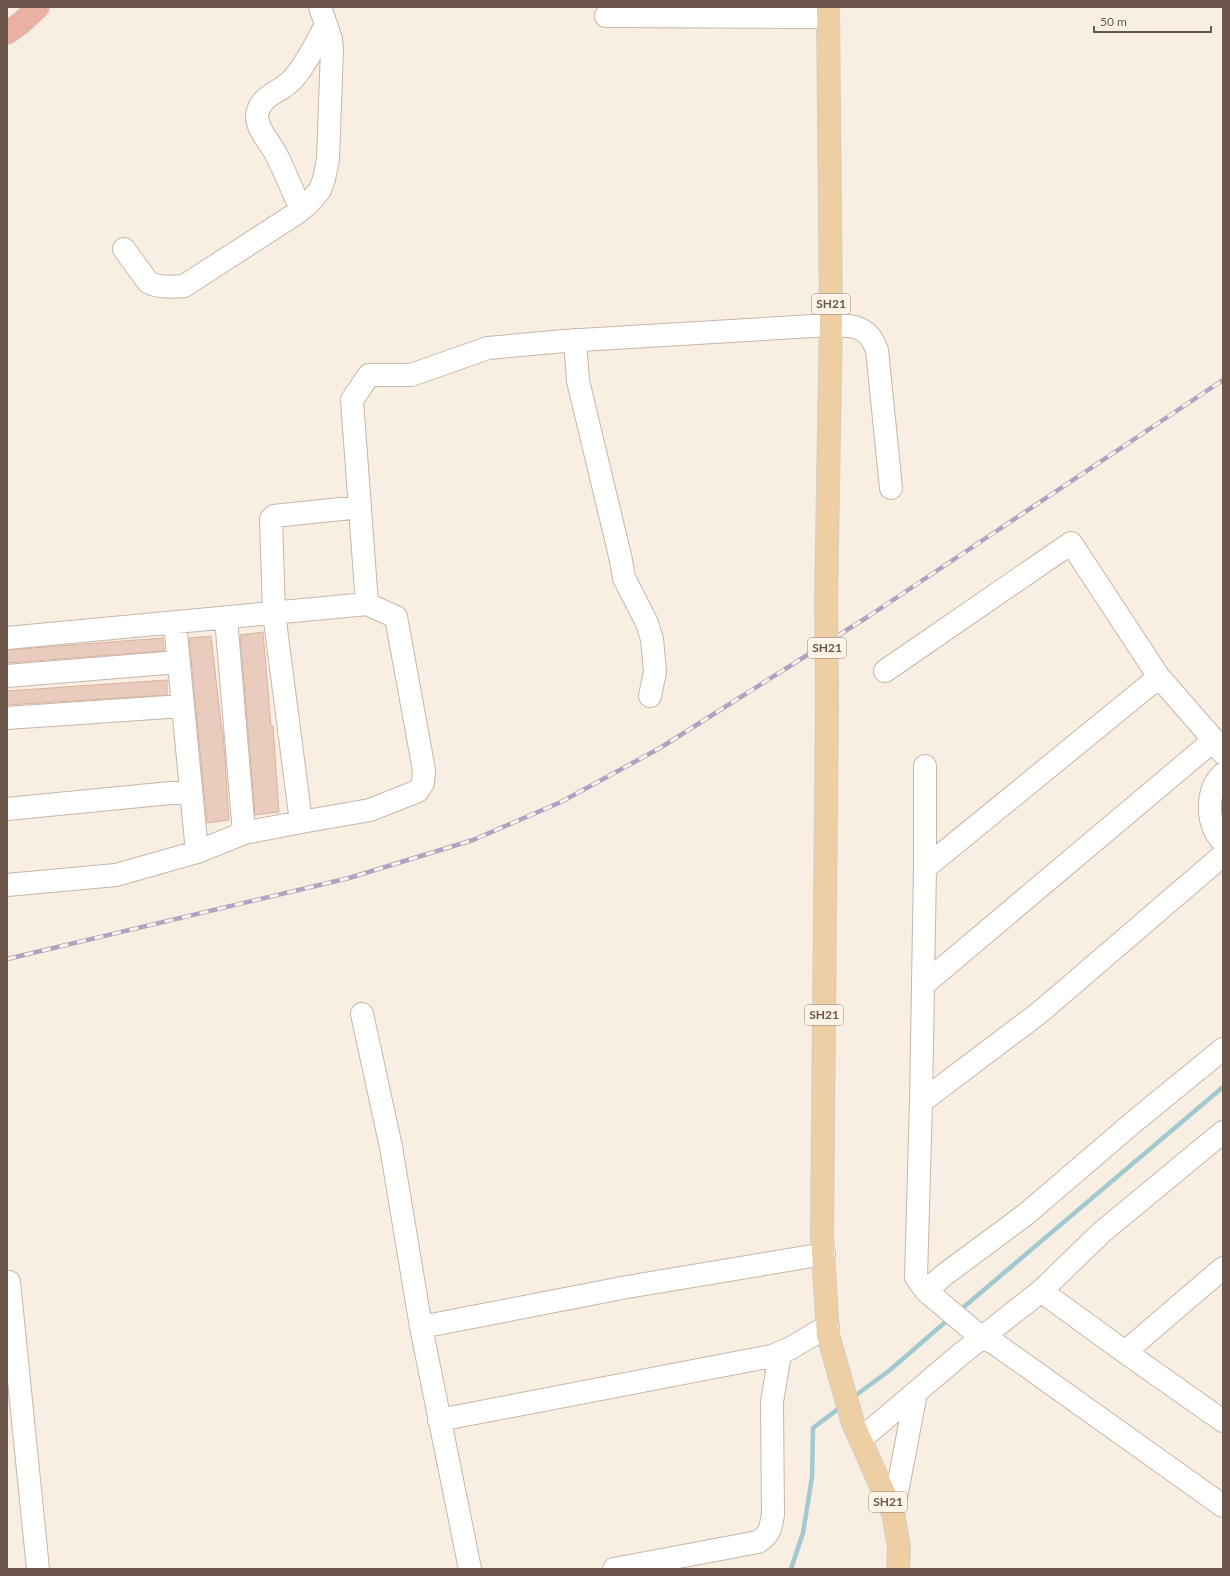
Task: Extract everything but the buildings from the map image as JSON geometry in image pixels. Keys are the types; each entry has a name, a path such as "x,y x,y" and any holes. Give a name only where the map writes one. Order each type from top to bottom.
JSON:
{"highway":[{"path":"7,33 21,23 38,7"}],"main road":[{"name":"SH21","path":"828,12 830,326 826,601 827,695 823,1030 824,1254 828,1331 857,1431 893,1513 898,1547 898,1569"}],"street":[{"path":"606,16 712,12 828,12"},
{"path":"124,249 148,282 153,285 169,287 184,286 301,210 320,190 328,159 332,49 331,39 323,16"},
{"path":"301,210 276,153 261,129 257,117 260,106 266,98 293,80 323,16"},
{"path":"367,604 352,400 369,375 411,375 488,348 575,340 830,326 848,326 863,330 873,341 877,350 891,488"},
{"path":"575,340 578,382 618,545 624,578 647,623 652,639 655,672 650,696"},
{"path":"301,822 274,613 270,532 272,518 274,516 360,507"},
{"path":"884,671 1071,543 1159,677 1218,746 923,985"},
{"path":"7,638 367,604 396,617 424,770 423,783 418,791 370,810 244,833 197,852 116,875 7,885"},
{"path":"226,618 244,833"},
{"path":"175,623 197,852"},
{"path":"7,676 178,662"},
{"path":"926,868 1159,677"},
{"path":"7,718 183,706"},
{"path":"926,766 926,868 921,1102 921,1284 979,1335 997,1345 1223,1506"},
{"path":"1223,774 1212,791 1210,807 1212,823 1223,842"},
{"path":"7,809 191,791"},
{"path":"921,1102 1039,1013 1223,855"},
{"path":"362,1014 391,1147 421,1327 470,1569"},
{"path":"921,1284 944,1275 1025,1215 1136,1120 1223,1049"},
{"path":"857,1431 916,1393 979,1335 1041,1291 1102,1232 1223,1132"},
{"path":"421,1327 627,1287 824,1254"},
{"path":"1124,1352 1223,1268"},
{"path":"9,1282 38,1569"},
{"path":"1041,1291 1124,1352 1223,1421"},
{"path":"439,1420 780,1354 828,1331"},
{"path":"614,1569 758,1542 767,1536 771,1527 773,1515 772,1402 780,1354"},
{"path":"893,1513 916,1393"}],"waterway":[{"path":"959,1311 1223,1087"},
{"path":"852,1398 890,1370 950,1318"},
{"path":"791,1569 803,1533 812,1477 813,1428 842,1406"}],"railway":[{"path":"7,959 349,878 473,840 561,802 660,748 869,616 1223,380"}]}
